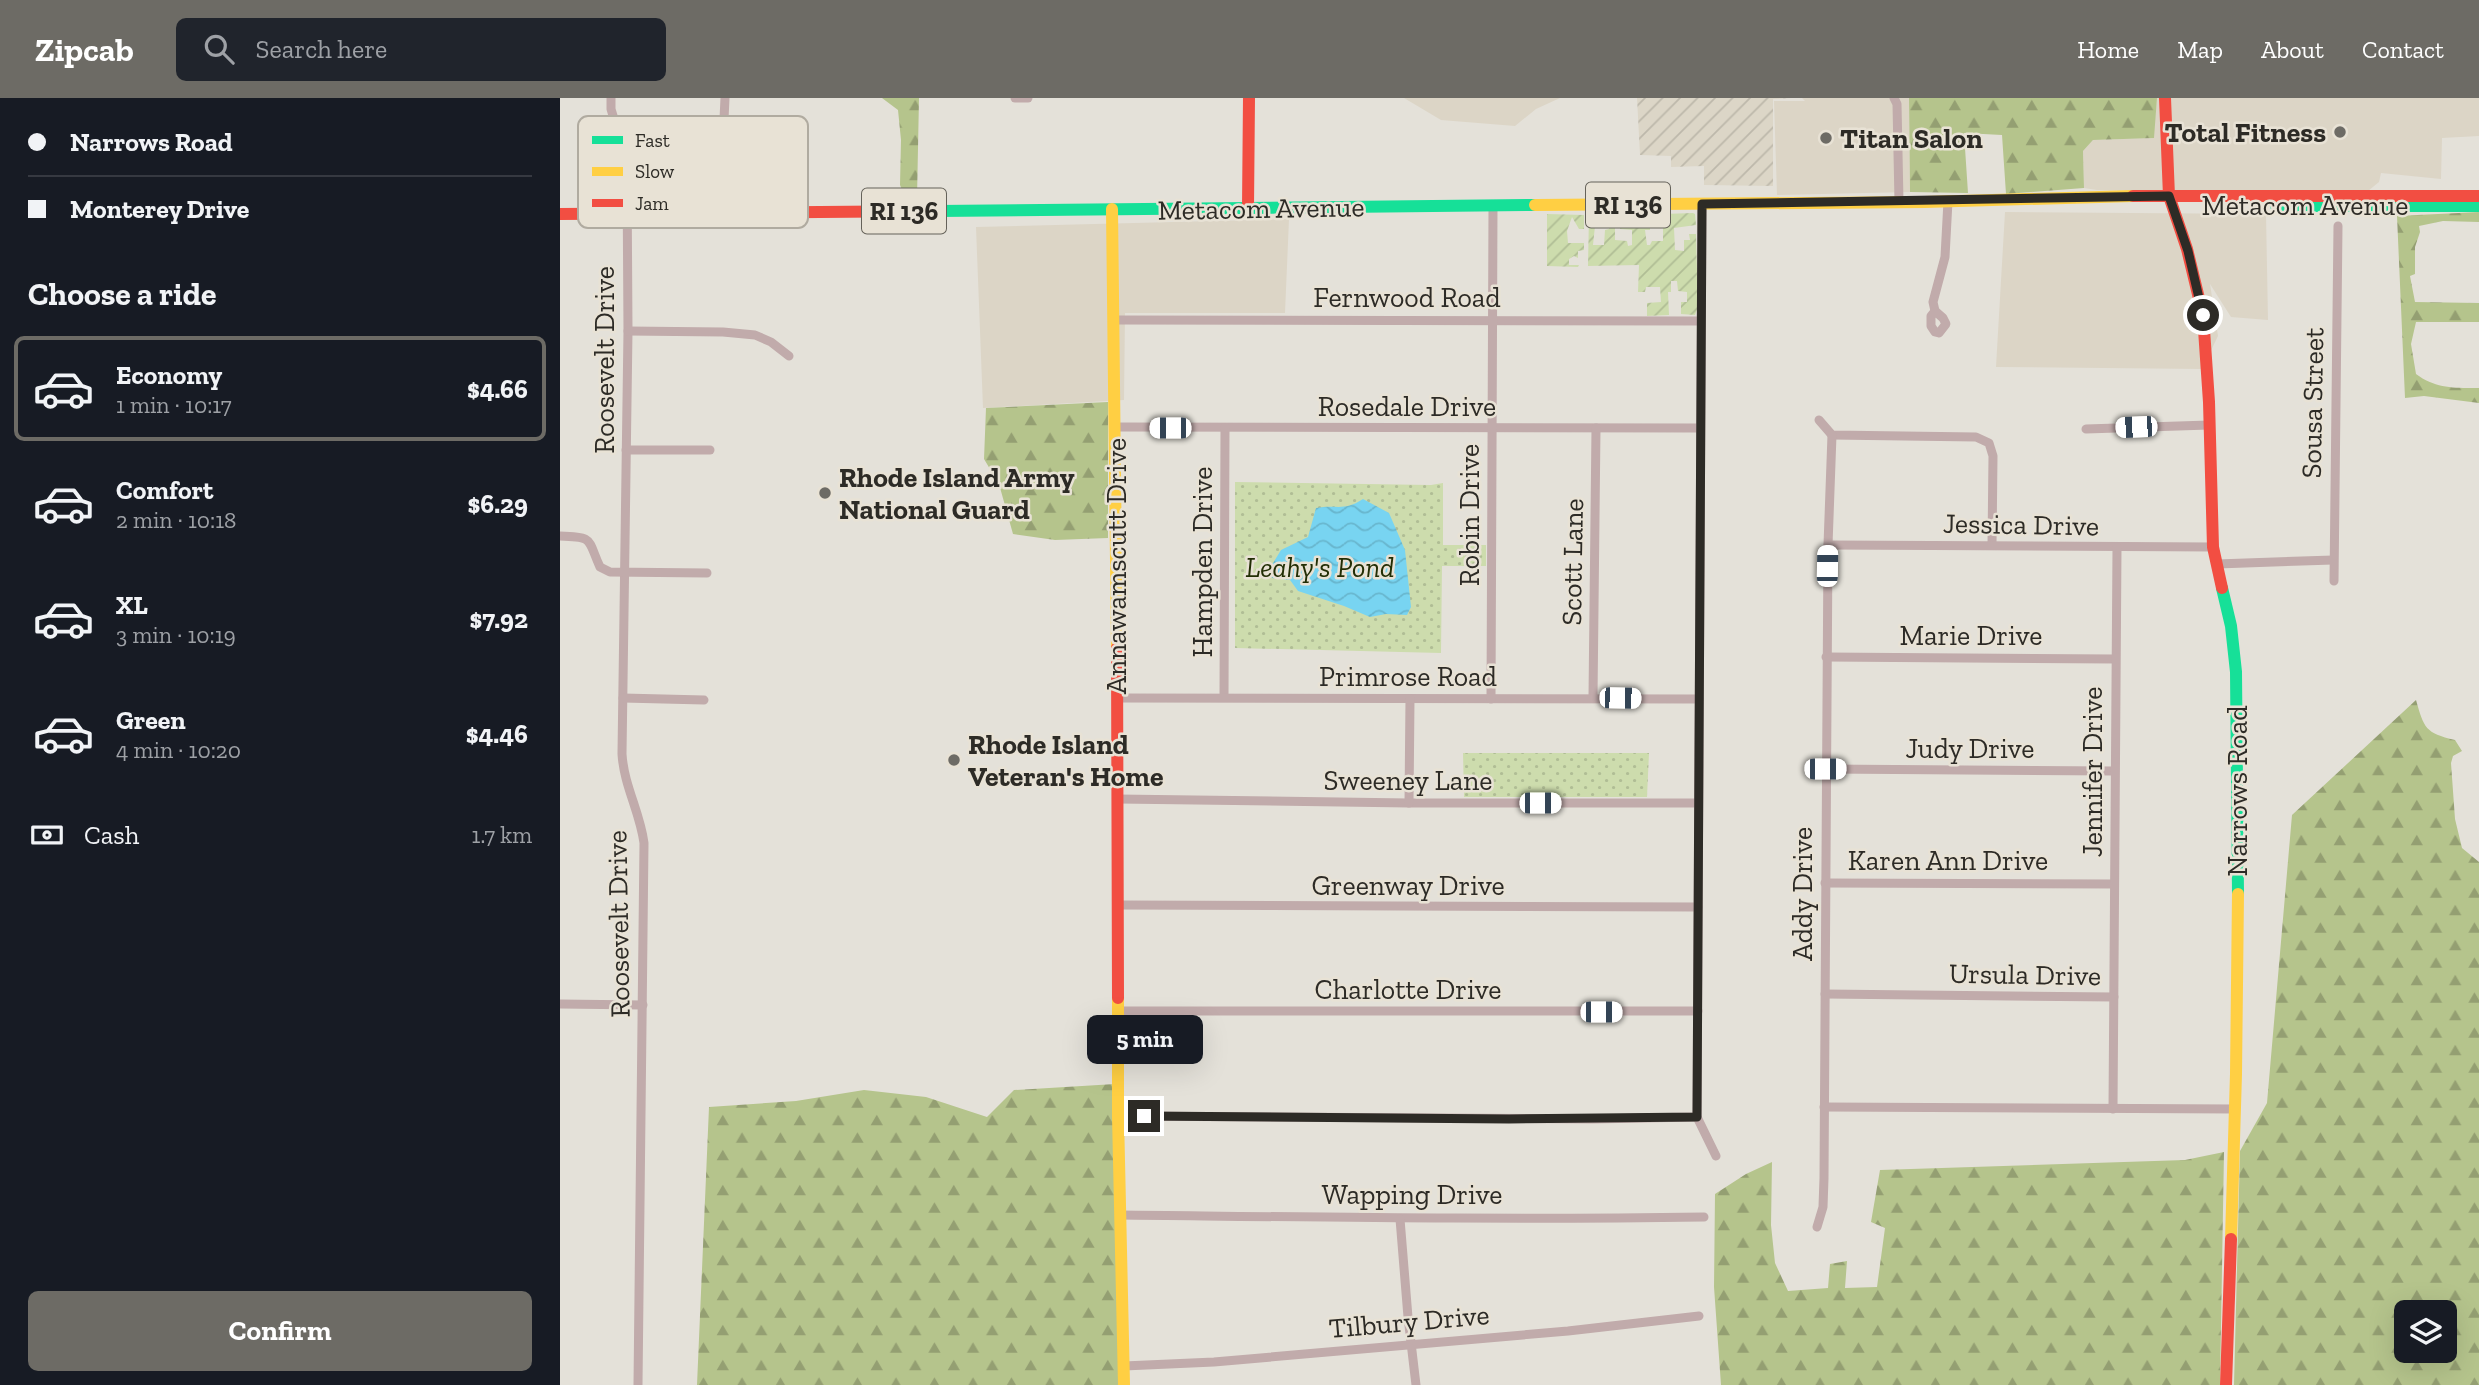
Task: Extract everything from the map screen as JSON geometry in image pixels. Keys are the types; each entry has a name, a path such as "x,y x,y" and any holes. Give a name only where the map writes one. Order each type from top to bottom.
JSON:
{"street":[{"name":"Roosevelt Drive","path":"611,98 613,116"},
{"path":"724,116 725,98"},
{"path":"1015,98 1028,98"},
{"path":"1248,207 1249,98"},
{"path":"1894,98 1898,104 1899,202"},
{"name":"Narrows Road","path":"2165,98 2171,200 2199,294 2207,353 2213,547 2233,640 2236,682 2238,866 2235,1109 2226,1385"},
{"name":"Metacom Avenue","path":"808,211 2479,196"},
{"name":"Metacom Avenue","path":"2171,200 2479,206"},
{"path":"1935,311 1933,302 1948,235 1948,201"},
{"path":"1702,204 1697,1117 1716,1156"},
{"name":"Robin Drive","path":"1491,699 1493,206"},
{"name":"Annawamscutt Drive","path":"1112,209 1119,905 1118,1116 1124,1385"},
{"name":"Metacom Avenue","path":"560,214 578,214"},
{"name":"Sousa Street","path":"2334,581 2337,226"},
{"name":"Roosevelt Drive","path":"627,228 623,773 631,800 639,815 644,843 638,1385"},
{"name":"Fernwood Road","path":"1115,320 1700,321"},
{"path":"628,331 755,335 789,356"},
{"path":"1819,419 1832,435 1976,437 1989,443 1993,456 1992,545"},
{"path":"2086,429 2210,425"},
{"name":"Rosedale Drive","path":"1115,427 1699,428"},
{"name":"Hampden Drive","path":"1224,697 1225,428"},
{"name":"Scott Lane","path":"1593,697 1597,428"},
{"name":"Addy Drive","path":"1817,1227 1823,1207 1826,657 1832,435"},
{"path":"626,450 710,450"},
{"path":"560,536 589,541 600,567 610,572 707,573"},
{"name":"Jessica Drive","path":"1828,545 2213,547"},
{"name":"Jennifer Drive","path":"2114,997 2117,548"},
{"path":"2217,564 2333,560"},
{"name":"Marie Drive","path":"1826,657 2115,659"},
{"path":"623,698 704,700"},
{"name":"Primrose Road","path":"1117,698 1699,699"},
{"path":"1409,803 1410,699"},
{"name":"Judy Drive","path":"1825,769 2114,771"},
{"name":"Sweeney Lane","path":"1118,799 1698,803"},
{"name":"Karen Ann Drive","path":"1825,883 2114,884"},
{"name":"Greenway Drive","path":"1119,905 1698,907"},
{"name":"Ursula Drive","path":"1825,995 2114,997 2113,1109"},
{"path":"560,1004 643,1005"},
{"name":"Charlotte Drive","path":"1118,1011 1698,1012"},
{"path":"1824,1107 2235,1109"},
{"path":"1118,1116 1509,1119 1697,1117"},
{"name":"Wapping Drive","path":"1120,1215 1400,1220 1464,1217 1704,1217"},
{"path":"1400,1220 1416,1385"},
{"name":"Tilbury Drive","path":"1124,1366 1214,1362 1699,1316"}],"shaded area":[{"path":"1404,98 1560,98 1536,109 1515,126 1441,120"},
{"path":"1637,98 1792,98 1773,99 1773,186 1704,185 1704,166 1671,167 1671,156 1640,155"},
{"path":"1802,98 1909,98 1910,192 1777,195 1774,101 1805,101"},
{"path":"2157,98 2479,98 2479,136 2442,138 2441,179 2381,173 2379,182 2368,191 2084,188 2083,151 2093,140 2153,138"},
{"path":"2005,212 2266,214 2268,320 2231,317 2210,284 2218,336 2202,369 1996,367"},
{"path":"1289,219 1285,313 1125,313 1124,400 983,408 976,227"}],"green space":[{"path":"882,98 919,98 917,198 903,192 900,185 901,140 898,110"},
{"path":"1909,98 2157,98 2154,138 2093,140 2083,151 2084,188 2006,194 2002,135 1964,133 1968,193 1910,192"},
{"path":"2479,212 2479,222 2443,221 2419,226 2420,232 2415,247 2415,274 2410,276 2415,302 2479,303 2479,322 2416,322 2411,344 2416,374 2438,385 2479,388 2479,403 2424,396 2405,398 2397,216"},
{"path":"1693,213 1696,225 1674,228 1675,250 1684,251 1684,240 1690,240 1689,234 1696,234 1698,307 1695,315 1681,314 1681,302 1687,302 1687,292 1678,291 1677,281 1671,281 1671,292 1668,292 1669,315 1647,316 1647,303 1661,302 1660,287 1646,287 1645,292 1638,292 1639,265 1588,266 1589,214 1599,214 1593,245 1604,245 1605,230 1609,229 1609,225 1615,225 1615,240 1627,241 1628,246 1632,245 1632,230 1620,229 1633,222 1636,214 1641,214 1642,220 1650,226 1650,230 1645,230 1647,245 1650,245 1652,241 1663,241 1663,214"},
{"path":"1547,214 1584,215 1584,229 1579,229 1572,217 1567,231 1568,243 1584,243 1584,250 1578,251 1578,258 1574,256 1569,259 1569,265 1579,265 1578,267 1547,266"},
{"path":"1108,402 1108,538 1055,540 1013,534 999,484 984,459 986,408"},
{"name":"Leahy's Pond","path":"1235,482 1443,483 1443,545 1486,545 1486,566 1442,566 1441,653 1235,648"},
{"path":"2416,700 2427,728 2437,735 2455,740 2462,751 2453,756 2451,763 2455,819 2462,848 2479,862 2479,1385 2234,1385 2240,1151 2267,1103 2292,815"},
{"path":"1463,753 1649,753 1647,797 1464,797"},
{"path":"1115,1084 1123,1385 697,1385 709,1107 796,1101 864,1090 926,1097 987,1117 1014,1090"},
{"path":"2224,1152 2220,1385 1721,1385 1714,1287 1715,1194 1746,1174 1772,1162 1771,1225 1775,1263 1788,1291 1828,1288 1830,1264 1847,1261 1845,1288 1877,1287 1885,1228 1871,1222 1880,1170 2185,1160"}],"water":[{"path":"1363,499 1389,513 1405,550 1411,607 1407,615 1386,614 1370,617 1298,591 1290,580 1272,578 1270,568 1281,550 1308,537 1316,508 1345,507"}],"traffic: fast":[{"path":"937,211 1535,205"},
{"path":"2276,206 2479,206"},
{"path":"2222,588 2231,626 2236,672 2238,894"}],"traffic: slow":[{"path":"1535,205 1925,202 2133,196"},
{"path":"1112,209 1117,648"},
{"path":"2231,1239 2238,894"},
{"path":"1118,998 1124,1385"}],"traffic: jam":[{"path":"1248,207 1249,98"},
{"path":"2165,98 2169,196 2187,249 2203,315 2209,402 2213,547 2222,588"},
{"path":"2133,196 2479,196"},
{"path":"808,212 937,211"},
{"path":"560,214 578,214"},
{"path":"1117,648 1118,998"},
{"path":"2226,1385 2231,1239"}],"place":[{"name":"Total Fitness","path":"2340,132"},
{"name":"Titan Salon","path":"1826,138"},
{"name":"Rhode Island Army National Guard","path":"825,493"},
{"name":"Rhode Island Veteran's Home","path":"954,760"}],"route":[{"path":"1144,1116 1509,1119 1697,1117 1702,204 2169,196 2188,251 2203,315"}]}
